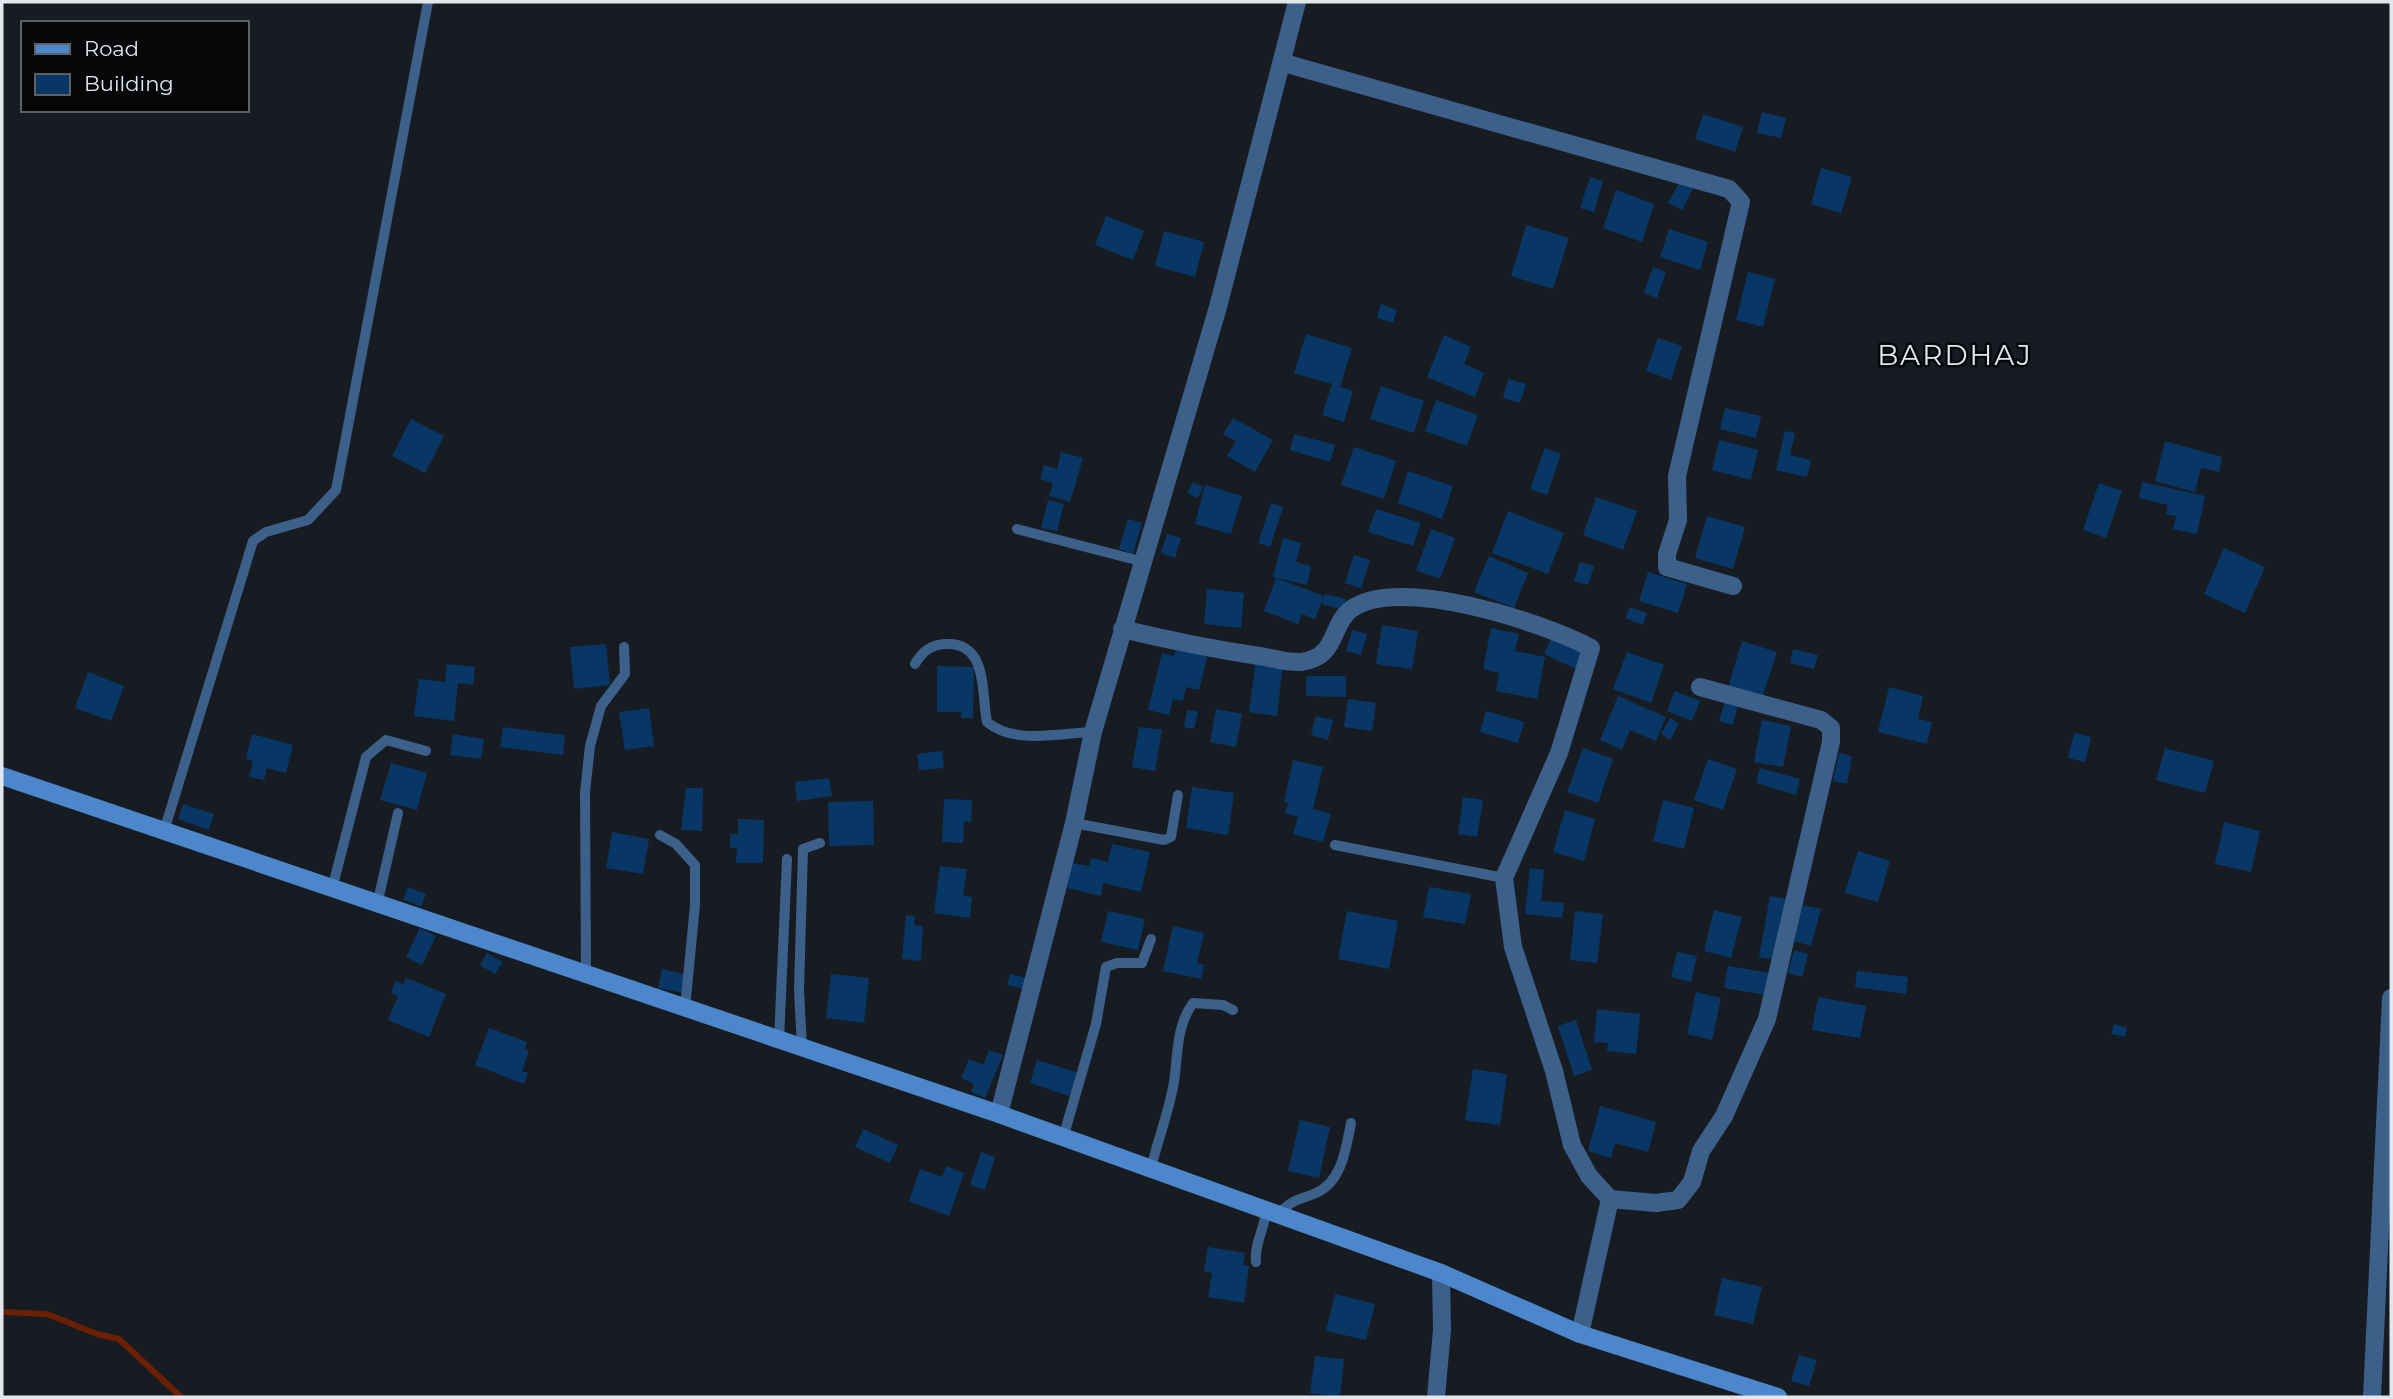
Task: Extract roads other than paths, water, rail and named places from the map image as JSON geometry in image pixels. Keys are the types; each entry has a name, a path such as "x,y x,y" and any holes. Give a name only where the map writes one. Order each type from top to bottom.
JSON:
{"street":[{"path":"999,1114 1074,823 1093,732 1215,320 1284,63 1297,2"},
{"path":"1284,63 1729,189 1737,196 1741,202 1677,476 1678,520 1667,554 1667,567 1733,586"},
{"path":"1122,629 1214,650 1301,662 1318,656 1330,647 1348,612 1367,599 1419,599 1485,608 1561,632 1591,648 1559,753 1504,878 1513,947 1554,1071 1572,1145 1589,1176 1611,1199 1656,1203 1678,1200 1692,1182 1701,1151 1724,1116 1767,1019 1831,742 1830,728 1821,720 1700,687"},
{"path":"2,776 999,1114 1441,1273 1580,1334 1778,1397"},
{"path":"2372,1397 2386,1259 2391,998"},
{"path":"1580,1334 1611,1199"},
{"path":"1436,1397 1442,1330 1441,1273"}],"lane":[{"path":"164,831 253,541 266,532 308,520 336,490 428,2"},
{"path":"1017,529 1144,562"},
{"path":"915,664 921,653 932,646 947,643 961,646 973,656 979,666 984,682 988,722 998,731 1012,735 1093,732"},
{"path":"586,975 585,792 590,746 601,706 625,674 624,646"},
{"path":"332,889 366,757 386,740 426,751"},
{"path":"1074,823 1164,840 1171,836 1178,795"},
{"path":"377,905 398,813"},
{"path":"660,835 677,844 695,865 695,905 685,1008"},
{"path":"802,1047 799,990 803,849 820,843"},
{"path":"1335,845 1504,878"},
{"path":"779,1040 787,859"},
{"path":"1063,1139 1096,1024 1106,967 1117,962 1143,963 1151,939"},
{"path":"1151,1168 1174,1082 1179,1038 1188,1010 1194,1003 1206,1002 1233,1010"},
{"path":"1256,1262 1255,1250 1265,1222 1272,1212 1294,1199 1315,1194 1329,1186 1339,1172 1351,1122"}],"waterway":[{"path":"2,1312 47,1314 97,1334 119,1339 181,1397"}],"district":[{"name":"BARDHAJ","path":"1955,355"}]}
